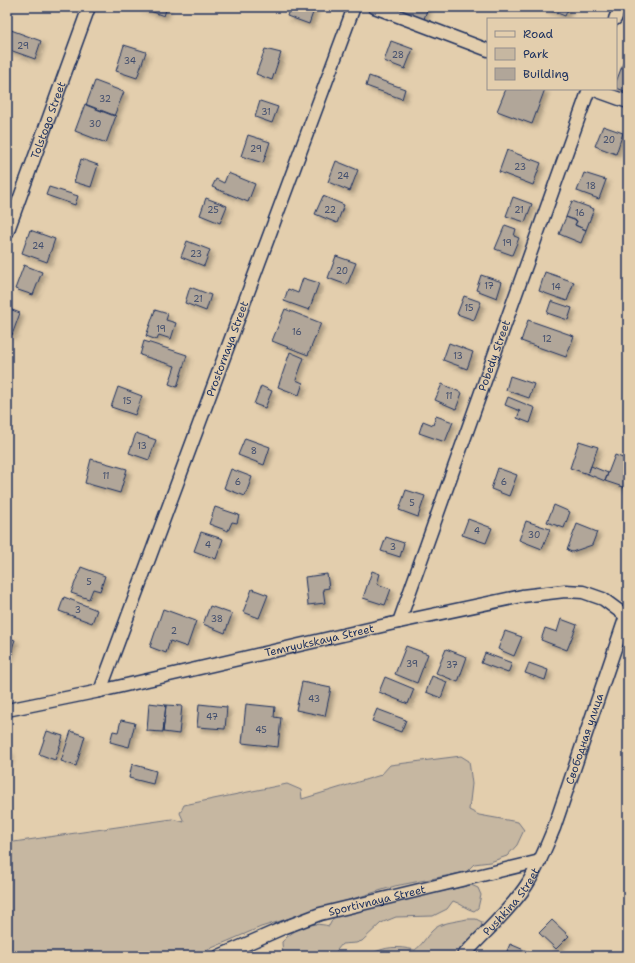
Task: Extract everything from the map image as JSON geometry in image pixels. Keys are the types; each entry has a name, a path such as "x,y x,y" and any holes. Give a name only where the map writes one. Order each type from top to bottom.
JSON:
{"street":[{"name":"Tolstogo Street","path":"7,233 89,7"},
{"name":"Prostornaya Street","path":"100,691 354,7"},
{"path":"374,7 487,50"},
{"path":"615,18 620,7"},
{"name":"Pobedy Street","path":"399,622 591,90"},
{"path":"594,90 628,102"},
{"name":"Temryukskaya Street","path":"7,710 100,691 399,622 522,596 565,591 583,592 603,599 627,616"},
{"name":"Свободная улица","path":"540,861 556,820 627,616"},
{"name":"Sportivnaya Street","path":"219,956 282,928 320,914 540,861"},
{"name":"Pushkina Street","path":"462,956 510,906 526,886 540,861"}],"green space":[{"path":"461,756 469,761 472,784 469,810 479,815 518,822 524,830 517,845 507,856 490,862 474,864 466,872 395,886 261,927 193,956 7,956 7,843 172,819 184,822 180,813 184,805 287,784 301,790 302,799 381,775 390,765"},
{"path":"471,885 478,888 481,895 478,908 474,911 453,901 447,909 433,916 396,917 381,923 362,941 342,944 332,956 283,956 282,942 292,933 303,927 315,924 329,926 335,915"},
{"path":"467,919 476,919 482,922 481,928 456,956 369,956 386,948 415,950 435,928 443,924"}],"building":[{"path":"139,7 167,7 164,16"},
{"path":"290,7 315,7 309,24 287,16"},
{"path":"397,7 428,7 424,19 396,9"},
{"path":"542,7 569,7 565,16"},
{"path":"11,30 41,41 35,59 7,49 7,42"},
{"path":"391,41 413,49 405,69 384,61"},
{"path":"124,45 146,52 137,78 116,71"},
{"path":"265,49 281,53 272,80 256,74"},
{"path":"624,61 628,63 628,92 617,88 617,79"},
{"path":"369,76 405,89 402,99 366,86"},
{"path":"95,81 124,92 114,116 86,105"},
{"path":"506,90 545,90 532,124 497,111"},
{"path":"260,101 278,107 272,123 255,117"},
{"path":"85,104 116,116 106,143 75,131"},
{"path":"603,126 623,133 616,154 595,146"},
{"path":"248,135 270,142 263,163 241,156"},
{"path":"507,150 541,163 533,185 499,172"},
{"path":"81,159 98,165 91,187 74,182"},
{"path":"336,161 358,170 350,191 328,182"},
{"path":"228,173 255,184 248,202 212,187 216,179 224,183"},
{"path":"584,173 606,180 599,199 577,191"},
{"path":"628,185 628,200 623,198"},
{"path":"49,187 78,196 75,205 46,195"},
{"path":"323,196 344,205 337,223 315,214"},
{"path":"513,197 532,204 525,222 506,216"},
{"path":"206,198 227,206 220,223 200,215"},
{"path":"572,201 594,209 586,230 575,225 577,221 566,217"},
{"path":"566,217 577,221 575,225 586,230 581,243 559,234"},
{"path":"505,225 516,229 514,236 519,238 512,255 495,249"},
{"path":"30,230 55,239 47,262 22,253"},
{"path":"187,241 210,250 204,266 181,257"},
{"path":"336,256 356,263 347,285 328,278"},
{"path":"24,265 42,272 33,295 15,289"},
{"path":"545,272 574,282 567,301 539,291"},
{"path":"481,275 502,282 497,298 476,290"},
{"path":"303,278 319,283 309,310 284,301 288,289 298,293"},
{"path":"190,287 211,295 206,311 185,303"},
{"path":"464,296 481,302 474,320 457,314"},
{"path":"551,301 572,308 568,320 547,313"},
{"path":"7,308 20,313 12,335 7,333"},
{"path":"285,309 321,323 308,355 272,341"},
{"path":"155,310 168,314 166,320 176,323 171,339 159,335 157,340 146,336"},
{"path":"528,320 574,336 566,357 521,341"},
{"path":"144,341 187,355 177,387 169,384 175,366 140,355"},
{"path":"449,343 473,352 467,369 443,360"},
{"path":"290,352 304,358 296,380 303,383 299,395 278,387"},
{"path":"510,376 534,384 529,398 506,390"},
{"path":"442,384 462,393 456,409 435,400"},
{"path":"261,386 272,391 265,408 254,404"},
{"path":"118,387 142,396 135,415 111,407"},
{"path":"508,397 535,408 530,423 517,418 520,411 505,405"},
{"path":"436,416 453,422 445,442 419,433 423,421 433,425"},
{"path":"136,433 156,440 149,460 129,453"},
{"path":"245,438 270,447 264,465 238,455"},
{"path":"579,441 598,447 588,474 570,468"},
{"path":"615,455 628,460 628,482 626,488 605,481"},
{"path":"91,459 127,469 120,493 85,483"},
{"path":"591,466 608,473 605,481 588,474"},
{"path":"498,468 517,475 509,496 491,489"},
{"path":"231,469 252,477 245,496 224,488"},
{"path":"406,490 425,496 418,517 399,510"},
{"path":"554,505 570,512 564,528 547,522"},
{"path":"215,507 239,515 237,523 232,522 228,531 209,524"},
{"path":"468,519 492,528 486,543 462,535"},
{"path":"526,521 550,529 542,549 519,540"},
{"path":"577,524 597,532 592,545 572,552 567,550"},
{"path":"201,532 223,539 216,559 194,551"},
{"path":"386,537 404,543 400,557 381,551"},
{"path":"81,567 105,576 100,591 93,589 89,599 71,593"},
{"path":"372,571 380,574 377,584 391,589 385,605 363,598"},
{"path":"327,574 329,588 323,589 325,603 308,605 305,577"},
{"path":"252,589 268,595 259,618 243,612"},
{"path":"64,597 97,610 92,623 59,611"},
{"path":"210,606 232,614 225,633 203,624"},
{"path":"163,609 196,621 187,647 170,641 166,653 150,647"},
{"path":"561,619 577,625 567,650 541,640 545,628 557,632"},
{"path":"505,631 522,637 514,656 498,649"},
{"path":"7,637 15,640 7,662"},
{"path":"406,646 428,654 417,683 395,674"},
{"path":"446,649 467,657 458,682 436,673"},
{"path":"485,653 512,663 508,673 481,663"},
{"path":"529,663 548,670 545,680 525,673"},
{"path":"432,676 447,682 441,698 426,692"},
{"path":"385,677 414,689 408,704 379,692"},
{"path":"302,682 331,688 325,716 296,710"},
{"path":"149,703 166,705 163,732 147,731"},
{"path":"199,704 227,707 225,729 197,727"},
{"path":"246,704 275,707 274,717 281,718 278,747 242,743"},
{"path":"166,705 182,706 179,734 163,732"},
{"path":"377,709 406,720 401,732 372,721"},
{"path":"121,720 135,723 129,747 110,742 113,731 118,732"},
{"path":"47,731 63,736 55,760 39,754"},
{"path":"71,731 85,736 76,766 61,761"},
{"path":"7,751 10,752 7,763"},
{"path":"132,764 156,771 153,784 129,778"},
{"path":"552,920 569,936 556,949 539,933"},
{"path":"510,944 531,953 530,956 505,956"}]}
